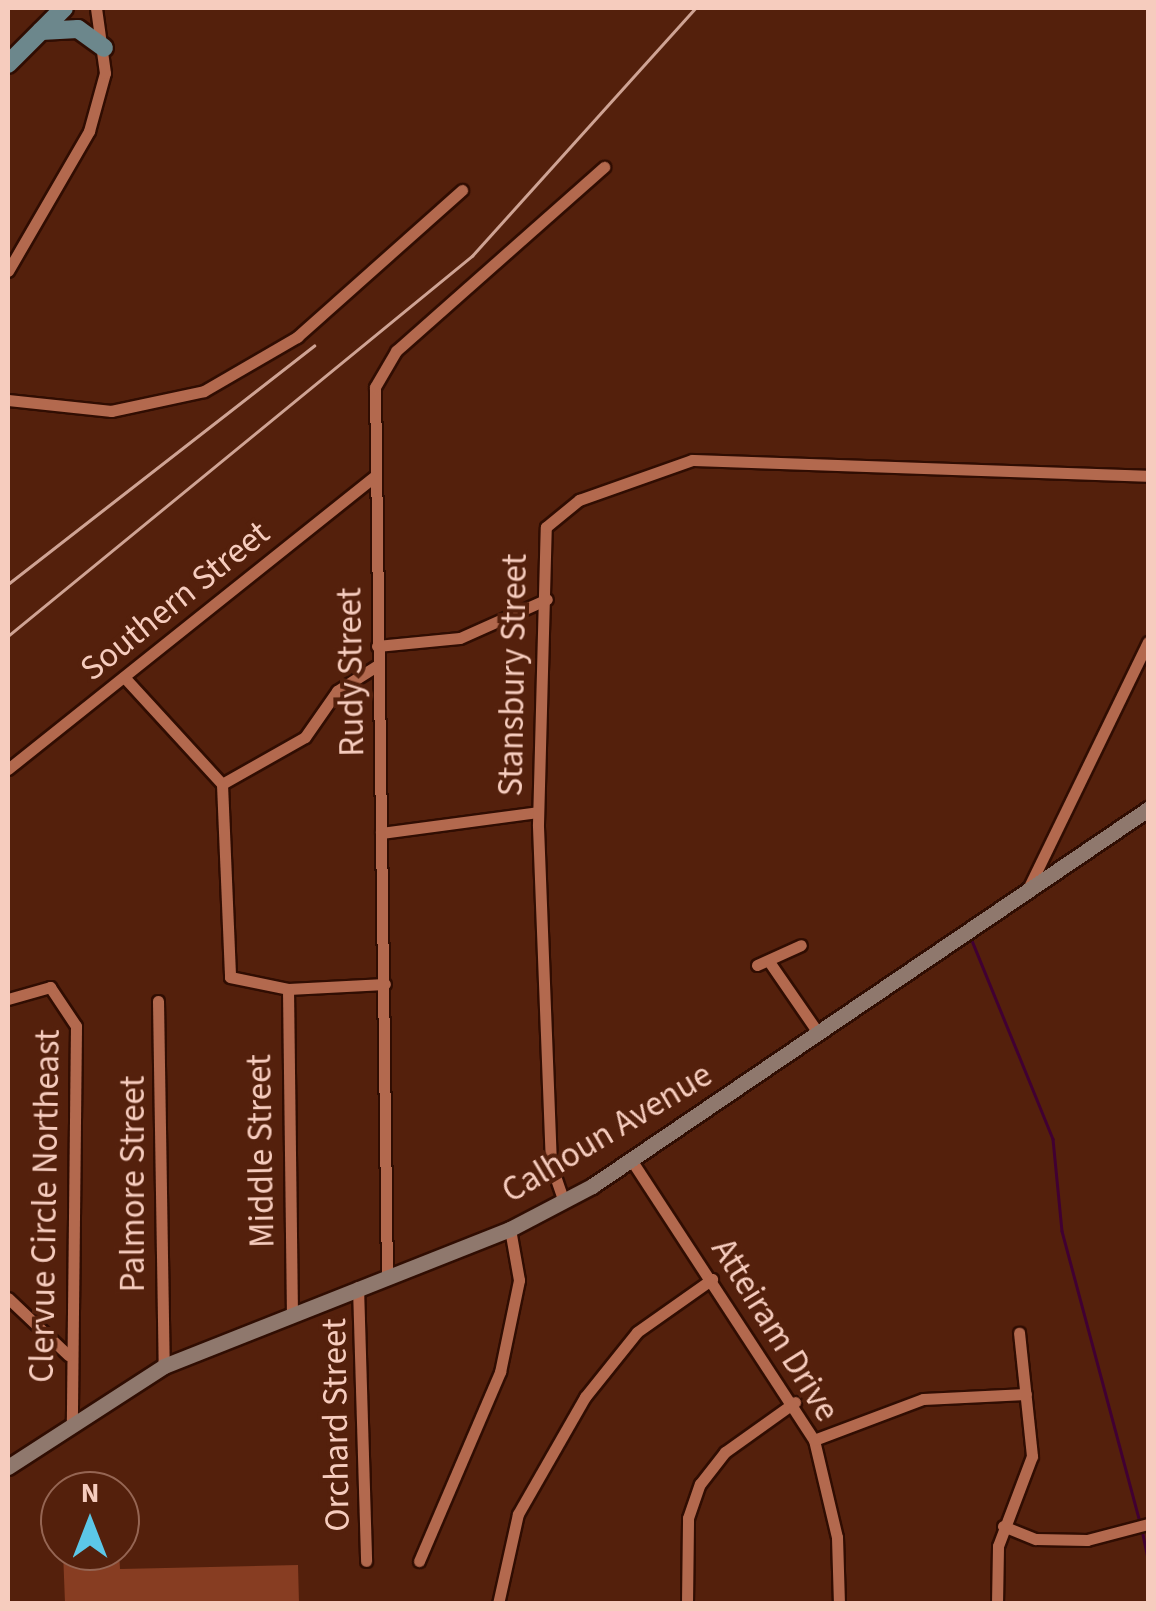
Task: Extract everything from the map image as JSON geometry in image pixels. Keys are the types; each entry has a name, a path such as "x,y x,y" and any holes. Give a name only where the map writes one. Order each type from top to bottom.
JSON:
{"main road":[{"path":"8,64 64,8"},
{"path":"40,31 78,29 104,48"}],"street":[{"path":"8,271 90,131 104,48 96,8"},
{"name":"Rudy Street","path":"387,1276 376,475 382,366 604,167"},
{"path":"8,400 111,412 204,391 297,337 462,190"},
{"name":"Stansbury Street","path":"564,1202 551,1165 538,812 547,600 546,527 580,500 662,464 784,458 1148,476"},
{"name":"Southern Street","path":"8,770 376,475"},
{"path":"378,646 460,638 547,600"},
{"path":"1026,893 1148,642"},
{"path":"222,784 306,737 337,692 378,665"},
{"path":"124,677 222,784 230,978 288,989 385,984"},
{"name":"Calhoun Avenue","path":"8,1467 72,1421 164,1366 292,1312 510,1229 564,1202 632,1161 1148,809"},
{"path":"382,833 538,812"},
{"path":"801,945 763,964 818,1034"},
{"name":"Clervue Circle Northeast","path":"8,999 50,987 74,1012 68,1355 72,1421"},
{"name":"Middle Street","path":"288,989 292,1312"},
{"name":"Palmore Street","path":"158,1001 164,1366"},
{"name":"Atteiram Drive","path":"632,1161 795,1402 814,1440 837,1537 838,1604"},
{"path":"419,1560 500,1372 519,1280 510,1229"},
{"path":"498,1604 518,1514 584,1396 637,1332 712,1279"},
{"name":"Orchard Street","path":"358,1287 366,1561"},
{"path":"8,1298 68,1355"},
{"path":"997,1604 1003,1526 1030,1468 1020,1334"},
{"path":"814,1440 923,1399 1026,1394"},
{"path":"687,1604 688,1518 700,1484 725,1452 795,1402"},
{"path":"1003,1526 1036,1539 1088,1540 1148,1524"}],"shaded area":[{"path":"298,1565 299,1603 65,1603 64,1571"}],"waterway":[{"path":"971,938 1053,1139 1062,1231 1140,1522"},
{"path":"1142,1530 1148,1558"}],"railway":[{"path":"8,636 472,256 695,8"},
{"path":"8,584 314,346"}]}
